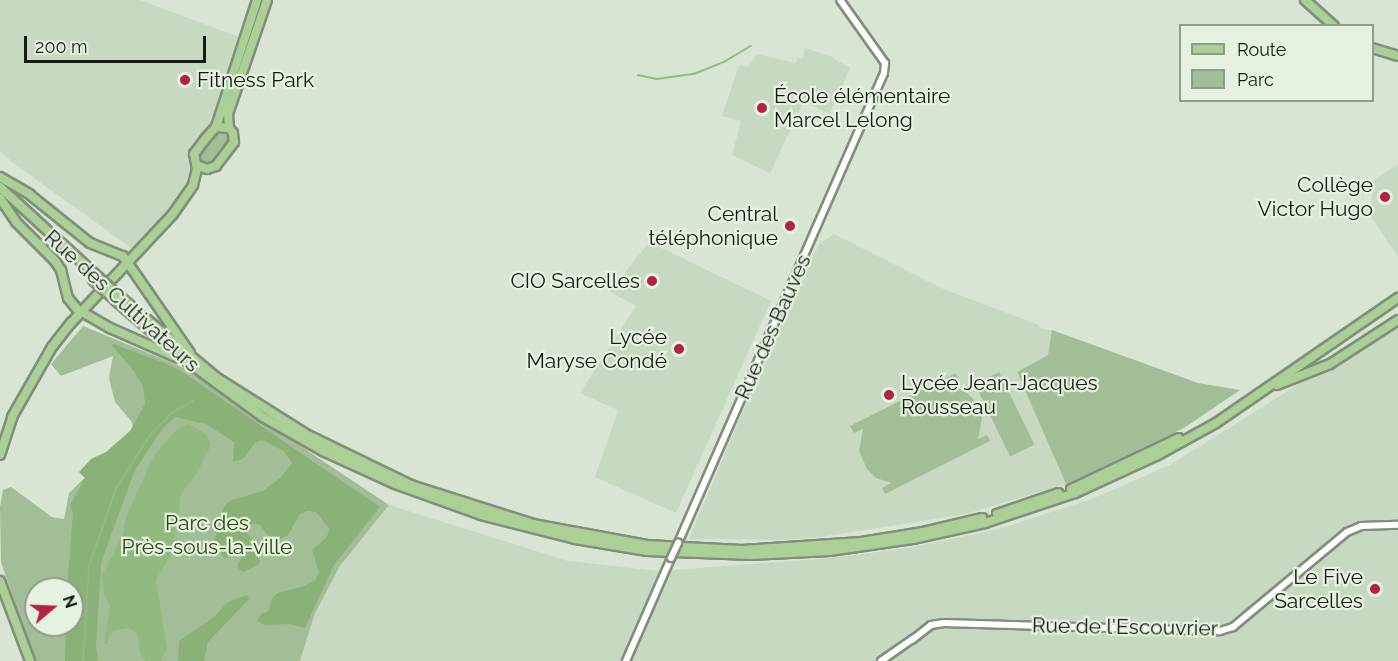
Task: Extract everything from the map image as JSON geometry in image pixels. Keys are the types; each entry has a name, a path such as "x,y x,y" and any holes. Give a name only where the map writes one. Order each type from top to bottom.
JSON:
{"main road":[{"path":"193,185 195,152 216,127 257,0"},
{"path":"0,455 17,407 52,347 81,312 163,227 193,185 207,169 216,166 232,145 233,135 229,128 228,114 267,0"},
{"path":"1305,0 1332,24"},
{"path":"1374,49 1398,56"},
{"path":"216,127 229,128"},
{"path":"196,165 207,169"},
{"path":"0,177 38,200 90,243 117,252 129,262 179,339 201,366"},
{"name":"Rue des Cultivateurs","path":"0,187 117,299 185,360 250,408 299,439 358,468 435,500 503,522 575,539 647,551 708,555 781,555 856,548 921,538 985,523 1059,499 1137,466 1200,433 1398,297"},
{"path":"0,198 16,222 55,261 61,270 71,303 81,312 119,333 185,360"},
{"name":"Rue des Cultivateurs","path":"117,299 201,366 243,396 306,434 358,461 429,492 543,526 620,542 698,549 742,550 840,545 908,535 983,518 1051,496 1099,477 1236,408"},
{"path":"1246,401 1296,376 1330,364 1398,320"},
{"path":"0,581 30,661"}],"street":[{"name":"Rue des Bauves","path":"626,661 884,73 885,63 840,0"},
{"name":"Rue de l'Escouvrier","path":"881,661 935,624 1220,631 1233,627 1347,532 1361,526 1398,525"}],"shaded area":[{"path":"0,0 140,0 258,44 211,157 190,189 133,249 13,163 0,151"},
{"name":"École élémentaire Marcel Lelong","path":"805,48 830,56 850,68 829,114 804,101 770,173 732,155 741,121 722,116 739,65 748,67 757,54 795,63 798,58 803,59"},
{"name":"Collège Victor Hugo","path":"1398,164 1398,257 1369,214 1375,180"},
{"name":"Lycée Jean-Jacques Rousseau","path":"834,234 941,288 1039,325 1040,328 1052,330 1048,355 1017,372 1066,484 966,514 820,537 781,540 689,539 740,418 819,244"},
{"name":"Lycée Maryse Condé","path":"649,242 771,301 676,513 595,477 618,410 580,393 636,306 610,292"},
{"path":"1398,322 1398,661 300,661 315,613 340,566 389,505 568,561 659,571 831,558 908,548 999,529 1094,498 1170,465"},
{"path":"110,343 181,371 380,507 334,565 305,628 289,624 264,625 257,621 261,614 269,611 271,600 277,593 302,587 315,580 319,573 312,550 327,537 329,528 316,512 308,511 300,514 288,535 274,543 259,524 249,524 246,532 256,545 260,559 259,564 243,572 237,567 243,554 241,552 224,558 214,540 218,531 229,525 220,515 225,505 232,500 263,491 281,477 292,463 284,451 262,440 255,443 243,459 233,462 234,442 206,424 175,417 162,429 134,472 101,563 96,645 98,661 65,661 66,637 84,637 84,577 68,577 73,513 70,505 85,478 79,472 91,459 106,452 130,431 145,404 143,386 134,371"},
{"path":"189,424 207,435 211,445 196,475 182,492 172,553 156,580 167,649 161,661 146,661 141,656 137,633 128,628 112,631 107,644 104,644 110,606 104,594 102,575 123,534 126,517 154,455 177,429"},
{"path":"247,595 249,599 208,642 204,661 178,661 179,641 213,618 228,602"}],"green space":[{"path":"222,131 229,137 228,143 221,147 212,163 202,164 198,157 200,152 216,133"},
{"name":"Parc des Près-sous-la-ville","path":"83,326 182,367 389,505 340,566 315,613 300,661 35,661 27,637 84,637 84,577 24,577 24,629 1,562 0,507 3,490 11,487 52,517 64,519 69,493 133,431 132,422 115,402 109,378 113,356 61,376 51,364"},
{"path":"1052,330 1198,383 1240,390 1184,428 1066,484 1017,372 1048,355"},
{"path":"999,372 1035,445 1010,457 975,384"},
{"path":"956,373 959,380 950,385 965,391 974,400 982,418 978,439 987,435 990,441 885,494 882,488 891,483 876,478 867,469 859,451 863,429 854,433 850,426"}],"waterway":[{"path":"638,75 657,79 694,74 724,62 751,46"},
{"path":"83,661 89,566 116,489 150,435 173,412 193,401"}],"place":[{"name":"Fitness Park","path":"185,80"},
{"name":"École élémentaire Marcel Lelong","path":"762,108"},
{"name":"Collège Victor Hugo","path":"1385,197"},
{"name":"Central téléphonique","path":"790,226"},
{"name":"CIO Sarcelles","path":"652,281"},
{"name":"Lycée Maryse Condé","path":"679,349"},
{"name":"Lycée Jean-Jacques Rousseau","path":"889,395"},
{"name":"Le Five Sarcelles","path":"1375,589"}]}
